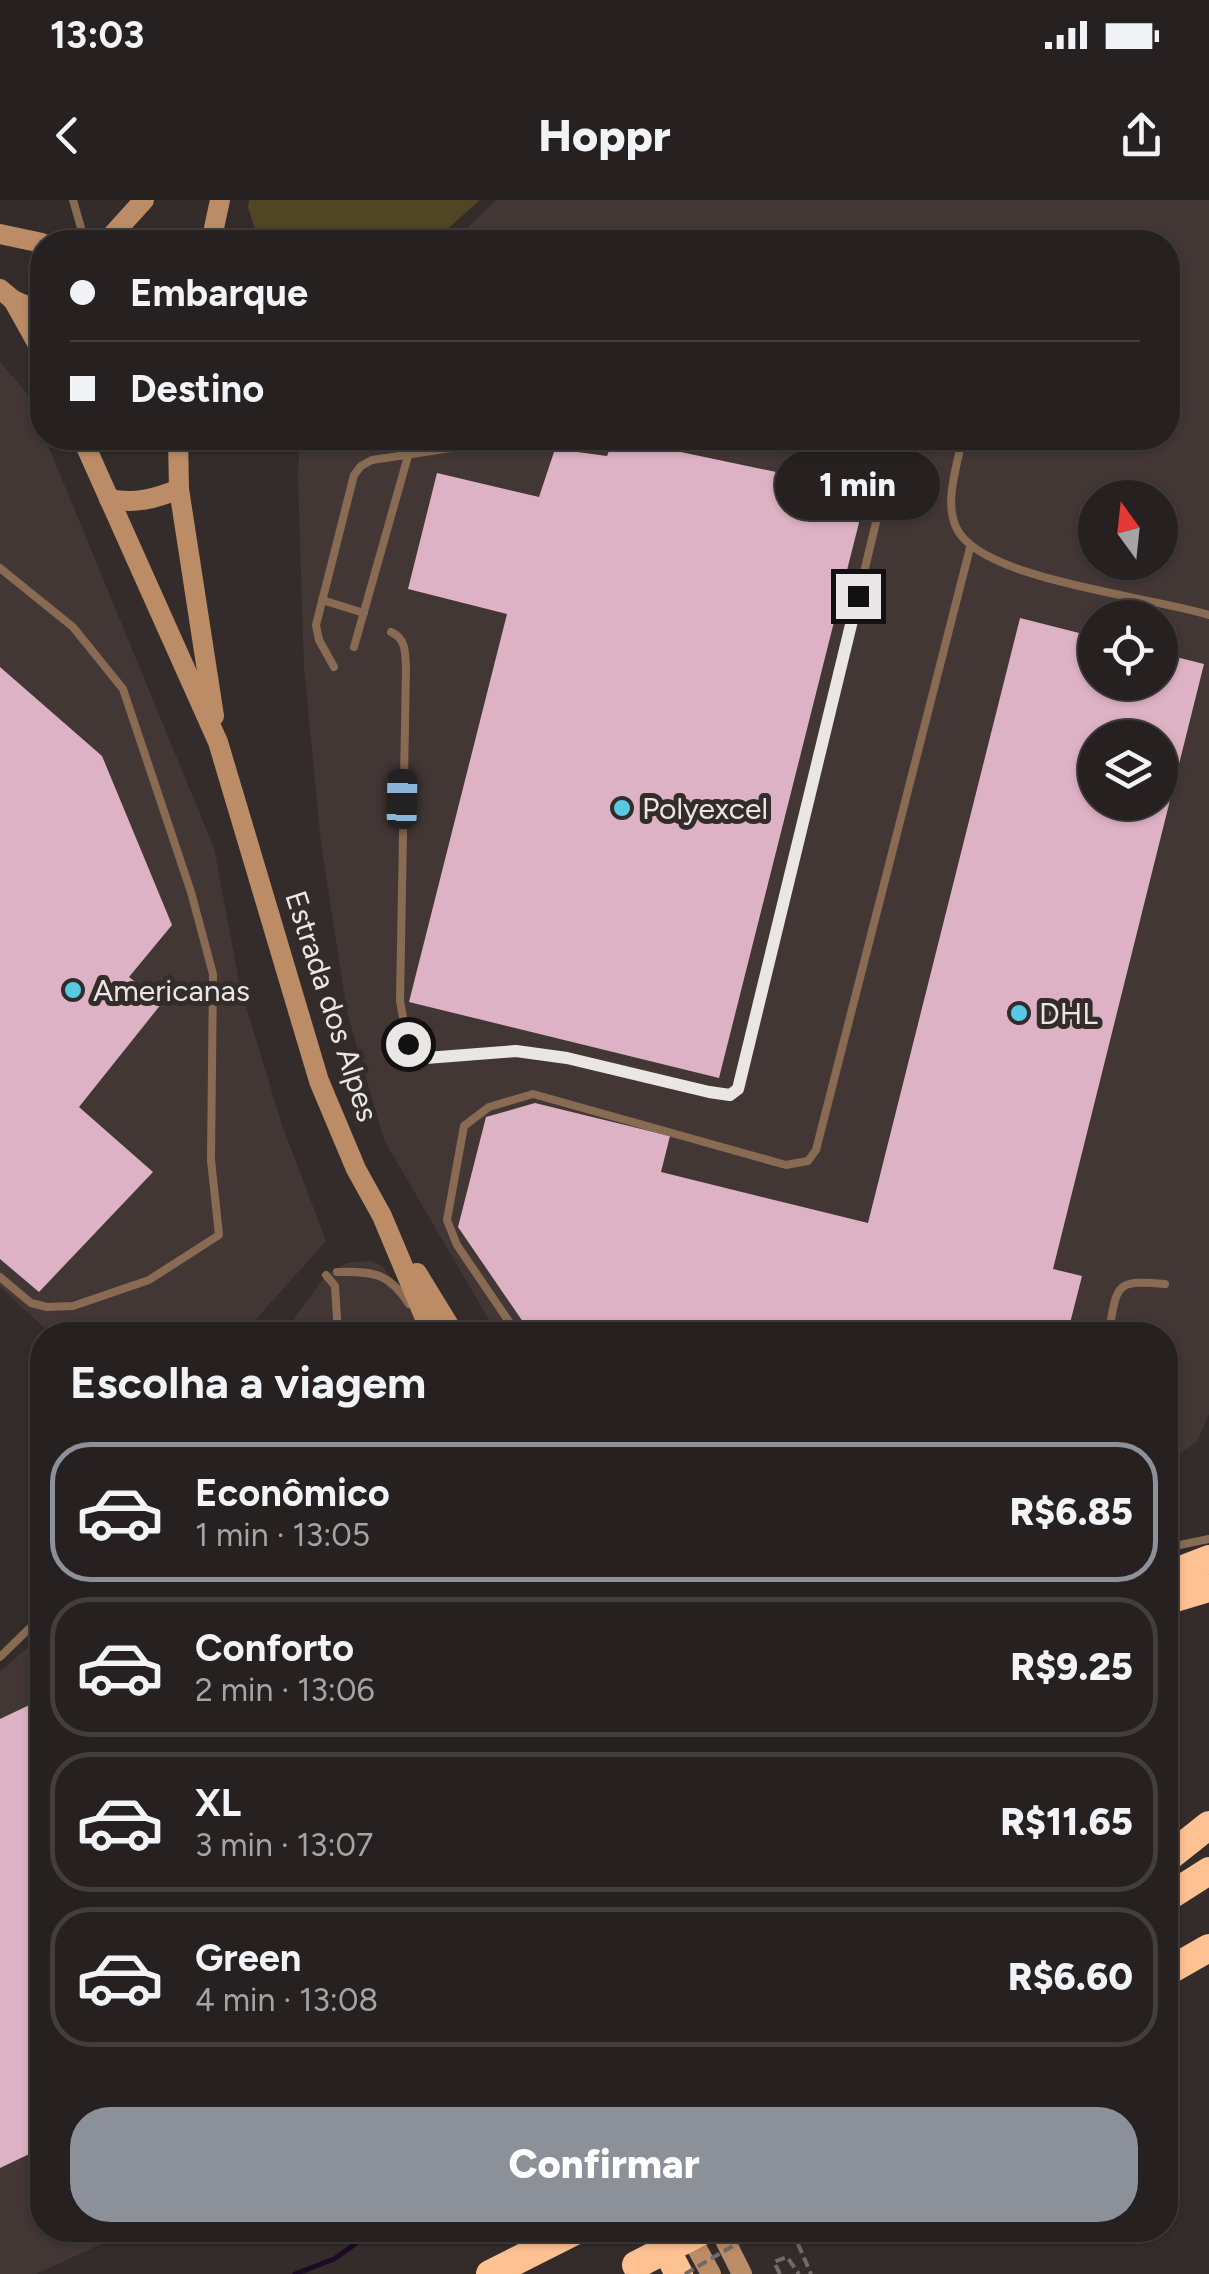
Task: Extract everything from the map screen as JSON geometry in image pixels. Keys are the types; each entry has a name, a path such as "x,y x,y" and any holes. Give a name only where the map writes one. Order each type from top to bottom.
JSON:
{"highway":[{"path":"1178,1571 1209,1560"},
{"path":"1178,1597 1209,1588"},
{"path":"1178,1850 1209,1825"},
{"path":"1178,1891 1209,1872"},
{"path":"1178,1966 1209,1948"},
{"path":"490,2274 554,2242"},
{"path":"663,2242 682,2274"},
{"path":"626,2269 680,2242"}],"main road":[{"path":"117,230 144,200"},
{"path":"213,230 216,205"},
{"path":"0,234 30,241"},
{"path":"7,294 30,306"},
{"path":"7,294 30,332"},
{"name":"Estrada dos Alpes","path":"88,450 218,742 319,1081 356,1169 382,1216 423,1322"},
{"name":"Estrada dos Alpes","path":"178,450 178,489 218,742"},
{"path":"109,499 130,503 178,489"},
{"path":"382,1216 448,1322"},
{"path":"694,2242 711,2274"},
{"path":"726,2242 742,2274"}],"lane":[{"path":"73,200 82,230"},
{"path":"334,667 316,633 354,476 372,460 445,450"},
{"path":"392,632 400,636 404,645 406,669 400,1001 408,1044 426,1058 516,1051 567,1058 730,1095 738,1089 742,1078 885,484 886,470 875,452 867,450"},
{"path":"960,450 952,510 956,528 970,548 1025,572 1209,615"},
{"path":"354,646 408,456"},
{"path":"509,1322 457,1245 447,1220 464,1126 489,1107 534,1094 786,1166 808,1162 816,1150 970,548"},
{"path":"0,568 73,628 124,689 185,873 214,974 211,1160 219,1236 149,1280 73,1306 31,1303 0,1277"},
{"path":"322,600 364,612"},
{"path":"337,1272 372,1274 396,1284 420,1322"},
{"path":"326,1274 335,1286 337,1322"},
{"path":"1111,1322 1116,1296 1124,1284 1165,1284"},
{"path":"1178,1545 1209,1539"},
{"path":"0,1656 30,1627"}],"path":[{"path":"682,2274 739,2242"},
{"path":"797,2242 811,2274"},
{"path":"780,2274 774,2262 787,2256 799,2274"}],"shaded area":[{"path":"249,200 480,200 446,230 255,230"},
{"path":"496,200 1209,200 1209,1414 1198,1440 1178,1455 1178,1322 490,1322 384,1140 347,1012 321,843 304,667 299,450 1180,450 1180,230 465,230"},
{"path":"0,362 26,392 30,402 30,450 50,450 214,848 240,987 282,1125 326,1241 254,1322 38,1322 0,1287"},
{"path":"371,1261 383,1267 420,1322 292,1322 326,1275 347,1263"},
{"path":"30,1646 30,2242 106,2242 36,2274 0,2274 0,1672"}],"building":[{"name":"Polyexcel","path":"555,450 607,456 609,450 671,450 867,491 719,1078 409,1002 507,614 408,589 437,473 539,497"},
{"path":"1020,618 1078,633 1078,700 1178,700 1178,658 1204,664 1178,768 1178,720 1078,720 1078,820 1165,820 1053,1269 1082,1276 1070,1322 523,1322 458,1227 486,1117 535,1103 670,1136 661,1172 868,1223"},
{"name":"Americanas","path":"0,667 102,756 172,925 129,977 162,1003 79,1107 153,1172 39,1292 0,1259"},
{"path":"30,1705 30,2154 0,2168 0,1719"}],"waterway":[{"path":"295,2274 334,2259 358,2242"}],"place":[{"name":"Polyexcel","path":"622,808"},
{"name":"Americanas","path":"73,990"},
{"name":"DHL","path":"1019,1013"}],"route":[{"path":"408,1044 426,1058 516,1051 567,1058 709,1092 730,1095 738,1089 858,596"}]}
